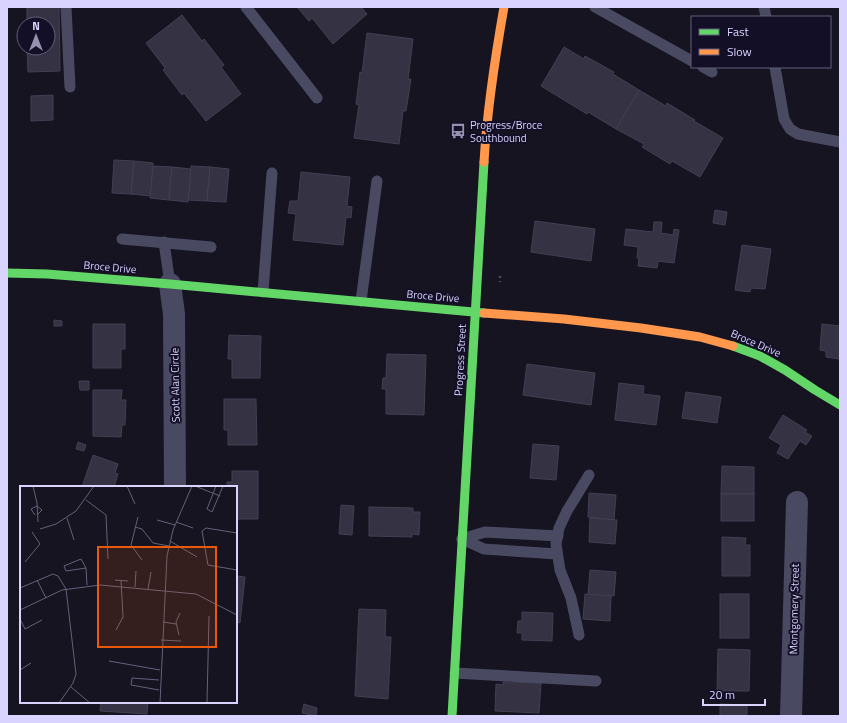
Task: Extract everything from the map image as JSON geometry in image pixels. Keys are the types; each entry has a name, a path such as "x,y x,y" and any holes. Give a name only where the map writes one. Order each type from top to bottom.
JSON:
{"street":[{"name":"Progress Street","path":"452,716 487,123 494,64 504,7"},
{"name":"Broce Drive","path":"7,273 47,274 170,284 583,321 700,337 728,344 760,356 840,405"},
{"name":"Scott Alan Circle","path":"170,284 174,314 175,486"},
{"name":"Montgomery Street","path":"791,716 797,502"}],"lane":[{"path":"66,7 70,86"},
{"path":"246,7 317,98"},
{"path":"595,7 691,60"},
{"path":"774,68 784,119 790,129 798,134 840,142"},
{"path":"263,292 272,173"},
{"path":"361,302 377,180"},
{"path":"122,239 211,247"},
{"path":"164,242 170,284"},
{"path":"579,635 571,598 560,570 556,544 559,528 567,511 589,475"},
{"path":"462,539 485,532 558,536"},
{"path":"462,539 484,549 557,554"},
{"path":"454,673 596,681"}],"building":[{"path":"27,7 59,7 60,71 28,72 27,56 56,56 56,16 27,16"},
{"path":"297,7 361,7 367,14 333,44 312,18 309,21"},
{"path":"182,15 202,41 204,39 224,65 221,67 241,94 206,121 184,93 182,95 163,70 165,68 146,43"},
{"path":"367,33 413,39 408,79 411,79 406,111 403,111 399,144 354,138 359,105 356,104"},
{"path":"564,47 584,59 585,56 614,72 613,74 639,90 616,129 588,112 587,114 541,86"},
{"path":"639,90 666,106 667,103 723,138 700,177 672,161 670,164 642,147 644,144 616,129"},
{"path":"53,95 53,120 31,121 31,96"},
{"path":"114,160 134,161 131,194 112,193"},
{"path":"134,161 153,163 151,196 131,194"},
{"path":"153,166 172,167 169,200 150,198"},
{"path":"191,166 210,167 207,201 188,200"},
{"path":"172,167 191,169 188,202 169,200"},
{"path":"210,167 229,169 226,202 207,201"},
{"path":"301,172 350,177 347,206 352,207 351,218 346,217 343,245 293,240 296,214 288,213 290,201 298,201"},
{"path":"715,210 727,212 725,225 713,223"},
{"path":"535,221 595,229 591,261 531,252"},
{"path":"654,222 662,222 661,233 673,235 674,229 679,230 674,263 658,261 657,268 638,266 638,247 624,245 626,229 653,232"},
{"path":"742,245 771,249 765,289 751,288 750,292 735,290"},
{"path":"54,320 62,321 62,326 54,326"},
{"path":"93,324 125,324 125,349 121,349 121,368 93,368"},
{"path":"822,324 840,326 839,359 826,357 826,351 820,350"},
{"path":"229,335 261,336 260,378 232,378 232,359 228,359"},
{"path":"387,354 426,355 424,415 386,414 386,389 382,389 383,378 386,378"},
{"path":"527,364 595,373 591,405 523,395"},
{"path":"79,381 89,381 89,390 80,390"},
{"path":"619,383 644,386 643,394 660,396 656,425 615,420"},
{"path":"93,390 122,390 121,400 126,400 125,425 122,425 121,437 93,436"},
{"path":"686,392 721,397 717,423 682,418"},
{"path":"224,399 256,399 257,445 228,445 228,430 224,430"},
{"path":"783,415 807,430 805,432 812,436 806,445 800,441 788,459 777,453 781,445 769,438"},
{"path":"78,442 86,445 84,451 76,449"},
{"path":"533,444 559,446 556,480 530,478"},
{"path":"93,455 118,464 115,473 118,474 114,486 82,486"},
{"path":"722,466 754,467 754,494 721,494"},
{"path":"232,471 258,471 258,519 237,519 237,486 227,486 227,482 232,482"},
{"path":"589,493 616,495 614,520 588,517"},
{"path":"721,494 754,494 754,521 721,521"},
{"path":"341,505 354,506 352,535 339,534"},
{"path":"369,507 413,508 413,512 420,512 419,535 412,534 412,537 369,536"},
{"path":"590,518 617,520 615,544 589,542"},
{"path":"722,537 746,538 745,545 750,545 750,576 722,576"},
{"path":"590,570 616,572 614,596 588,595"},
{"path":"237,576 245,577 240,623 237,622"},
{"path":"585,594 611,596 610,621 583,619"},
{"path":"720,594 749,594 749,638 720,638"},
{"path":"359,609 386,610 385,637 391,637 388,699 355,696"},
{"path":"522,612 553,613 552,641 522,640 522,633 517,633 518,621 522,621"},
{"path":"718,649 750,650 749,691 717,691"},
{"path":"503,682 541,683 539,713 495,711 496,684 503,685"},
{"path":"101,703 148,703 147,714 100,711"},
{"path":"304,704 317,708 316,716 302,713"},
{"path":"720,704 747,705 747,716 720,716"}],"traffic: fast":[{"path":"452,716 484,162"},
{"path":"7,273 47,274 170,284 484,313"},
{"path":"733,346 760,356 840,405"}],"traffic: slow":[{"path":"484,162 492,84 504,7"},
{"path":"484,313 564,319 641,328 700,337 733,346"}],"place":[{"name":"Progress/Broce Southbound","path":"458,131"}]}
